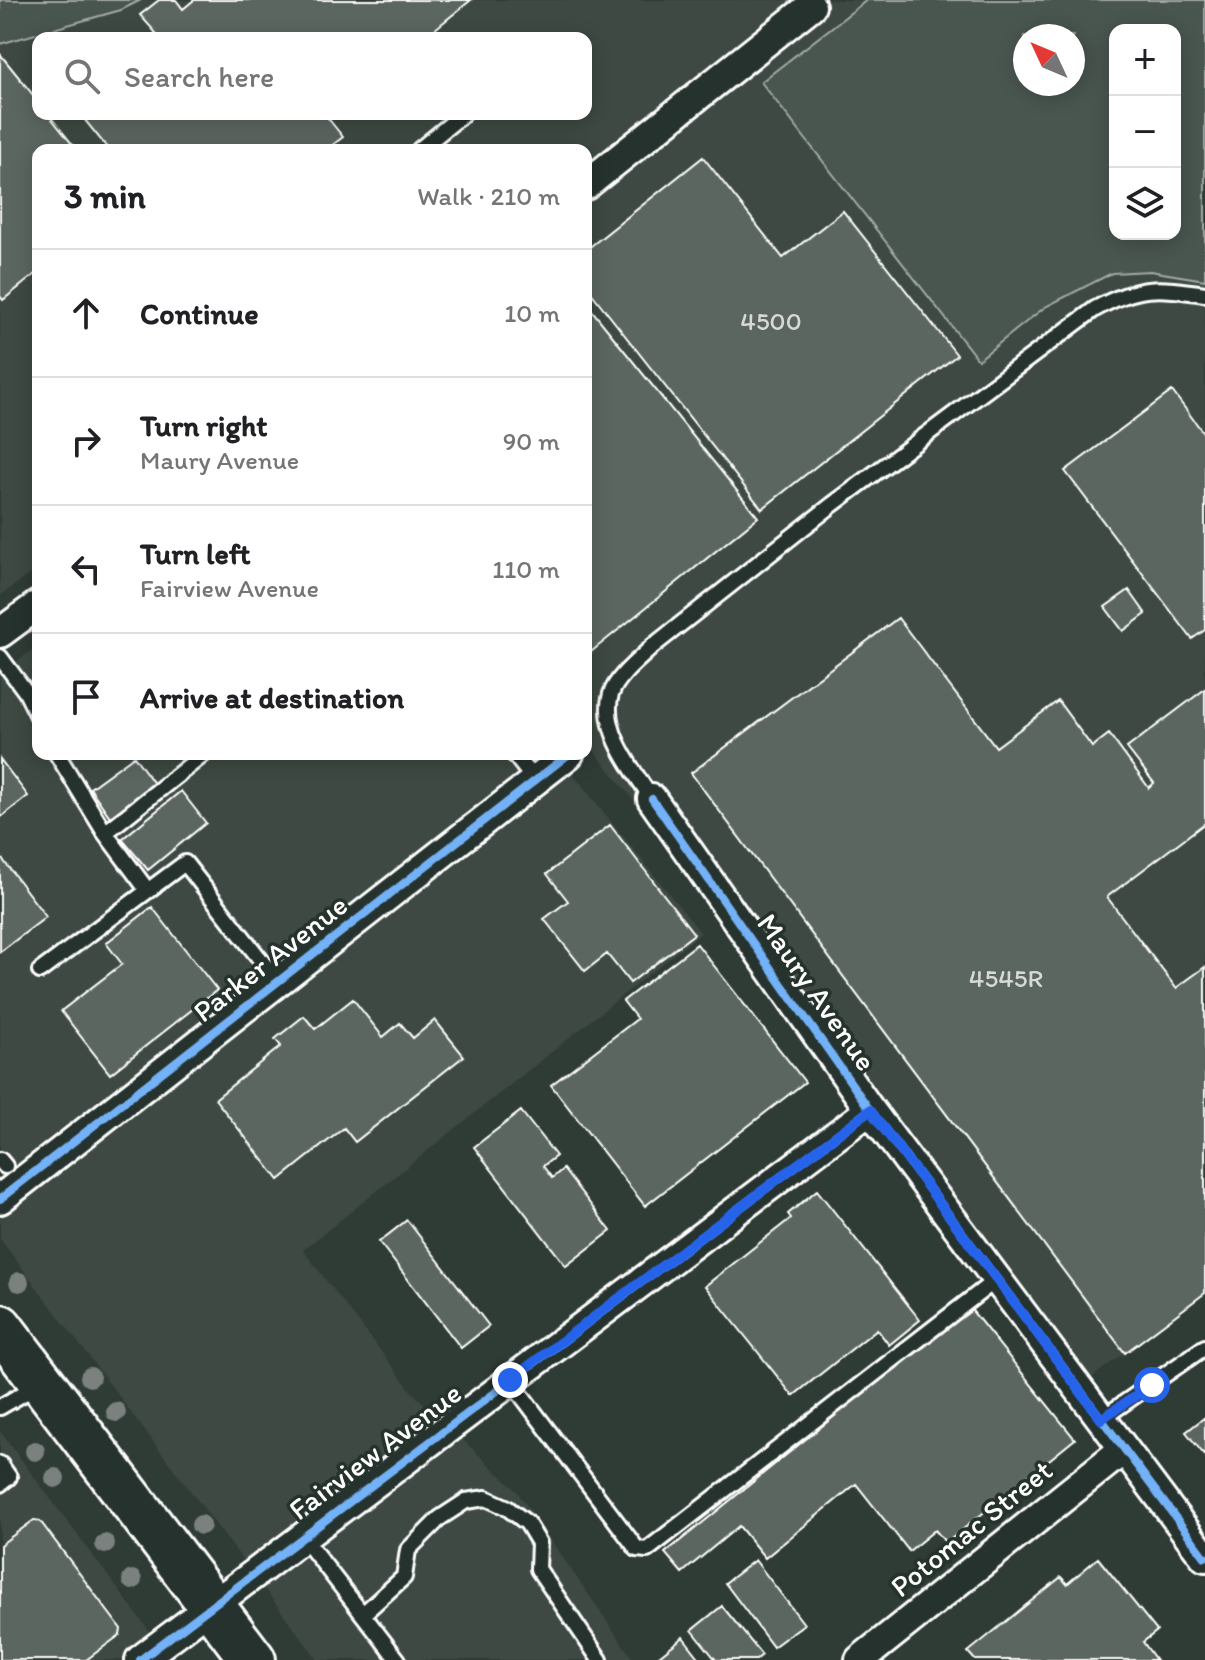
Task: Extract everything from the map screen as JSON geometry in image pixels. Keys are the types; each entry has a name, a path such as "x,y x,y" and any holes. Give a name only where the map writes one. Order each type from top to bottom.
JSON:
{"main road":[{"path":"0,1327 253,1660"}],"street":[{"path":"592,180 811,6"},
{"path":"0,633 32,609"},
{"name":"Parker Avenue","path":"0,1199 561,760"},
{"name":"Maury Avenue","path":"652,799 870,1110 1205,1557"},
{"name":"Fairview Avenue","path":"140,1660 870,1110"},
{"name":"Potomac Street","path":"860,1660 1124,1449"}],"lane":[{"path":"426,144 456,120"},
{"path":"652,799 629,763 609,714 612,693 626,672 653,646 832,505 1095,309 1124,293 1164,288 1205,294"},
{"path":"0,657 32,704"},
{"path":"61,760 105,833 148,891"},
{"path":"105,833 196,760"},
{"path":"519,760 535,781"},
{"path":"40,971 185,863 278,982"},
{"path":"510,1380 637,1549 647,1550 997,1279"},
{"path":"1101,1419 1205,1347"},
{"path":"0,1407 42,1382"},
{"path":"0,1464 9,1477 0,1484"},
{"path":"363,1614 404,1577 408,1550 440,1518 466,1501 486,1498 506,1507 527,1523 539,1543 538,1569 600,1660"},
{"path":"302,1536 398,1660"}],"shaded area":[{"path":"0,0 141,0 121,10 43,32 32,32 32,35 0,44"},
{"path":"141,0 867,0 761,83 978,359 1045,307 1113,273 1150,271 1205,280 1205,1293 1087,1381 658,785 635,802 592,748 592,144 32,144 32,572 0,596 0,44 32,35 32,120 592,120 592,32 43,32 121,10"},
{"path":"867,0 1205,0 1205,280 1150,271 1112,273 1045,307 978,360 761,82"},
{"path":"32,650 32,760 562,760 701,933 303,1250 413,1393 516,1490 634,1660 318,1660 0,1239 0,674"},
{"path":"0,1431 171,1660 0,1660"}],"building":[{"path":"159,0 176,0 183,9 194,0 471,0 431,32 155,32 140,15"},
{"path":"0,54 32,94 32,120 53,120 72,144 32,144 32,277 3,300 0,296"},
{"path":"85,120 329,120 343,137 334,144 104,144"},
{"path":"703,157 783,258 843,211 957,355 762,509 592,294 592,245"},
{"path":"592,310 758,517 592,651"},
{"path":"1172,391 1205,435 1205,630 1192,639 1065,471"},
{"path":"1129,590 1146,614 1123,631 1105,607"},
{"path":"898,618 996,747 1058,701 1092,747 1109,734 1149,788 1154,783 1127,748 1205,689 1205,823 1107,897 1176,988 1205,967 1205,1293 1125,1353 691,773"},
{"path":"0,759 28,796 0,818"},
{"path":"128,760 137,760 155,785 110,817 90,788"},
{"path":"181,791 206,823 148,870 122,839"},
{"path":"610,825 694,934 630,983 607,954 585,971 544,919 568,901 547,874"},
{"path":"0,856 46,917 0,952"},
{"path":"152,907 217,990 110,1074 61,1011 122,964 106,943"},
{"path":"697,944 805,1082 645,1206 551,1085 637,1019 623,1001"},
{"path":"353,999 383,1037 400,1023 413,1038 435,1020 464,1056 355,1142 344,1128 279,1180 215,1099 281,1046 275,1039 304,1016 315,1029"},
{"path":"521,1111 556,1156 543,1166 552,1178 563,1169 611,1231 566,1266 474,1147"},
{"path":"817,1190 920,1320 889,1345 877,1329 793,1396 705,1286 791,1218 788,1214"},
{"path":"407,1220 489,1326 461,1348 379,1242"},
{"path":"969,1307 1075,1439 946,1543 935,1530 909,1551 856,1484 765,1558 739,1526 682,1573 665,1553"},
{"path":"1205,1417 1205,1456 1186,1432"},
{"path":"34,1520 40,1521 121,1629 120,1635 86,1660 0,1660 0,1545"},
{"path":"1098,1558 1157,1631 1143,1642 1156,1660 975,1660 968,1652 1061,1577 1067,1584"},
{"path":"755,1560 804,1624 773,1647 725,1583"},
{"path":"722,1606 762,1655 756,1660 716,1660 692,1630"},
{"path":"683,1637 701,1660 654,1660"}],"cycle path":[{"path":"0,1199 561,760"},
{"path":"652,799 870,1110 1205,1557"},
{"path":"140,1660 870,1110"}],"route":[{"path":"510,1380 870,1110 1101,1419 1152,1385"}]}
